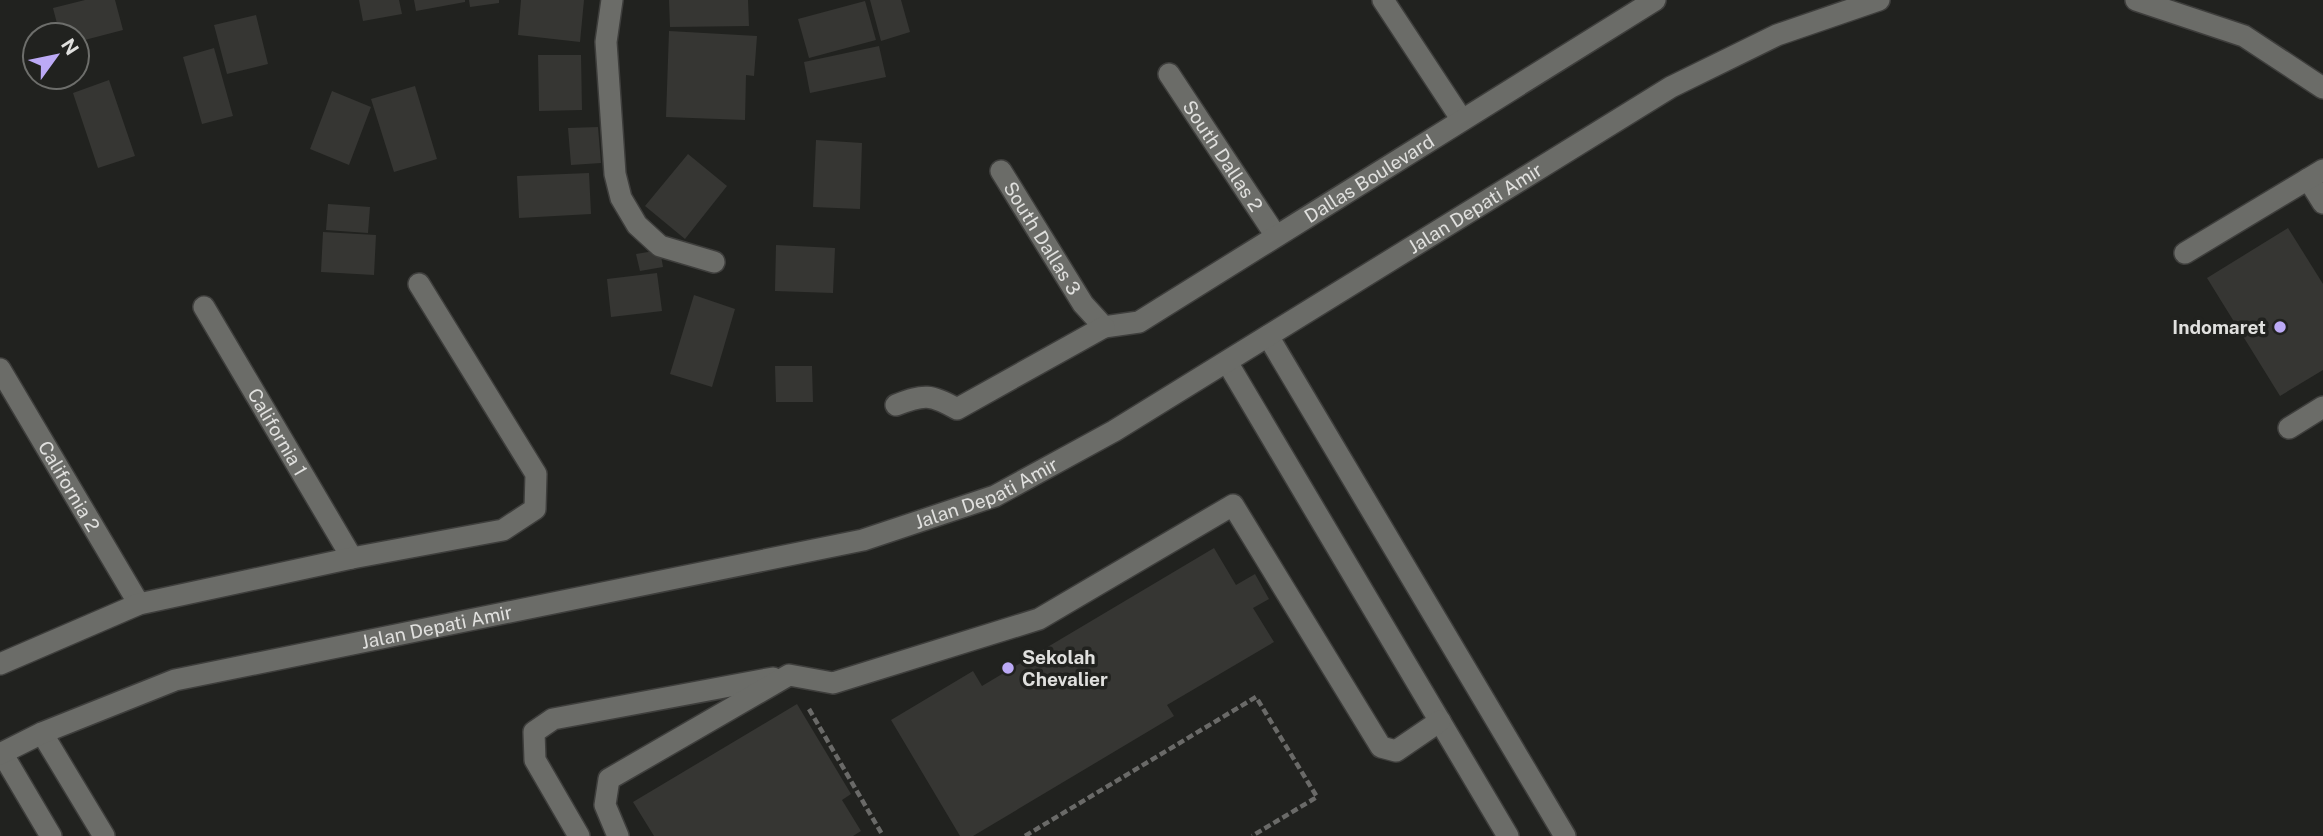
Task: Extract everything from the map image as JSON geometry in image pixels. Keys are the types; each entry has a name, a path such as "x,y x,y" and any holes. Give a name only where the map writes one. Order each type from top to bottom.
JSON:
{"street":[{"path":"612,0 606,42 615,174 621,198 637,225 660,246 713,262"},
{"path":"1383,0 1462,120"},
{"name":"Dallas Boulevard","path":"1104,327 1139,322 1655,0"},
{"name":"Jalan Depati Amir","path":"1,753 42,733 175,680 863,540 995,496 1114,431 1671,87 1777,35 1879,0"},
{"path":"2136,0 2244,36 2323,88"},
{"name":"South Dallas 2","path":"1169,74 1276,236"},
{"name":"South Dallas 3","path":"1001,171 1083,304 1104,327"},
{"path":"2185,253 2316,174 2323,203"},
{"path":"0,664 139,604 352,558 503,530 535,509 536,474 419,284"},
{"name":"California 1","path":"204,307 352,558"},
{"path":"896,405 920,396 940,399 957,409 1104,327"},
{"path":"1268,336 1565,836"},
{"path":"1227,362 1508,836"},
{"name":"California 2","path":"0,369 139,604"},
{"path":"2289,428 2323,407"},
{"path":"579,836 535,760 534,732 552,719 789,675 833,683 1039,619 1233,505 1381,747 1396,751 1440,721"},
{"path":"618,836 605,805 609,779 789,675"},
{"path":"42,733 104,836"},
{"path":"1,753 51,836"}],"path":[{"path":"789,675 883,836"},
{"path":"1027,836 1256,697 1317,797 1252,836"}],"building":[{"path":"85,0 115,0 123,30 91,38 91,21 56,21 53,8"},
{"path":"359,0 399,0 402,14 363,21"},
{"path":"414,0 465,0 465,2 416,11"},
{"path":"469,0 499,0 499,3 470,7"},
{"path":"521,0 584,0 580,42 518,35"},
{"path":"669,0 748,0 749,26 670,27"},
{"path":"870,0 901,0 910,32 881,41"},
{"path":"865,1 876,40 809,58 798,19"},
{"path":"256,15 268,64 227,74 214,25"},
{"path":"669,31 757,36 754,76 746,75 745,120 666,117"},
{"path":"879,46 886,77 810,93 804,62"},
{"path":"214,48 233,116 202,124 183,57"},
{"path":"538,55 581,55 582,110 539,111"},
{"path":"109,80 135,156 98,168 73,93 91,91 91,86"},
{"path":"415,86 437,159 394,172 371,99"},
{"path":"332,91 371,107 349,165 310,149"},
{"path":"598,127 601,163 571,165 568,128"},
{"path":"816,140 862,143 860,209 813,207"},
{"path":"688,154 727,186 685,239 645,206"},
{"path":"589,173 591,214 519,218 517,176"},
{"path":"328,204 370,207 368,233 326,230"},
{"name":"Indomaret","path":"2288,228 2323,284 2323,370 2280,396 2207,278"},
{"path":"323,232 376,235 374,275 321,272"},
{"path":"776,245 835,248 833,293 775,291"},
{"path":"660,250 663,267 640,271 636,254"},
{"path":"657,273 662,311 611,317 607,279"},
{"path":"694,295 735,309 712,387 670,374"},
{"path":"775,366 812,366 813,402 776,402"},
{"path":"1214,548 1236,585 1255,574 1269,599 1253,608 1274,642 1167,705 1174,716 973,836 960,836 891,720 973,671 982,686"},
{"path":"797,704 851,794 842,800 861,831 853,836 654,836 633,802"}],"place":[{"name":"Indomaret","path":"2280,327"},
{"name":"Sekolah Chevalier","path":"1008,668"}]}
